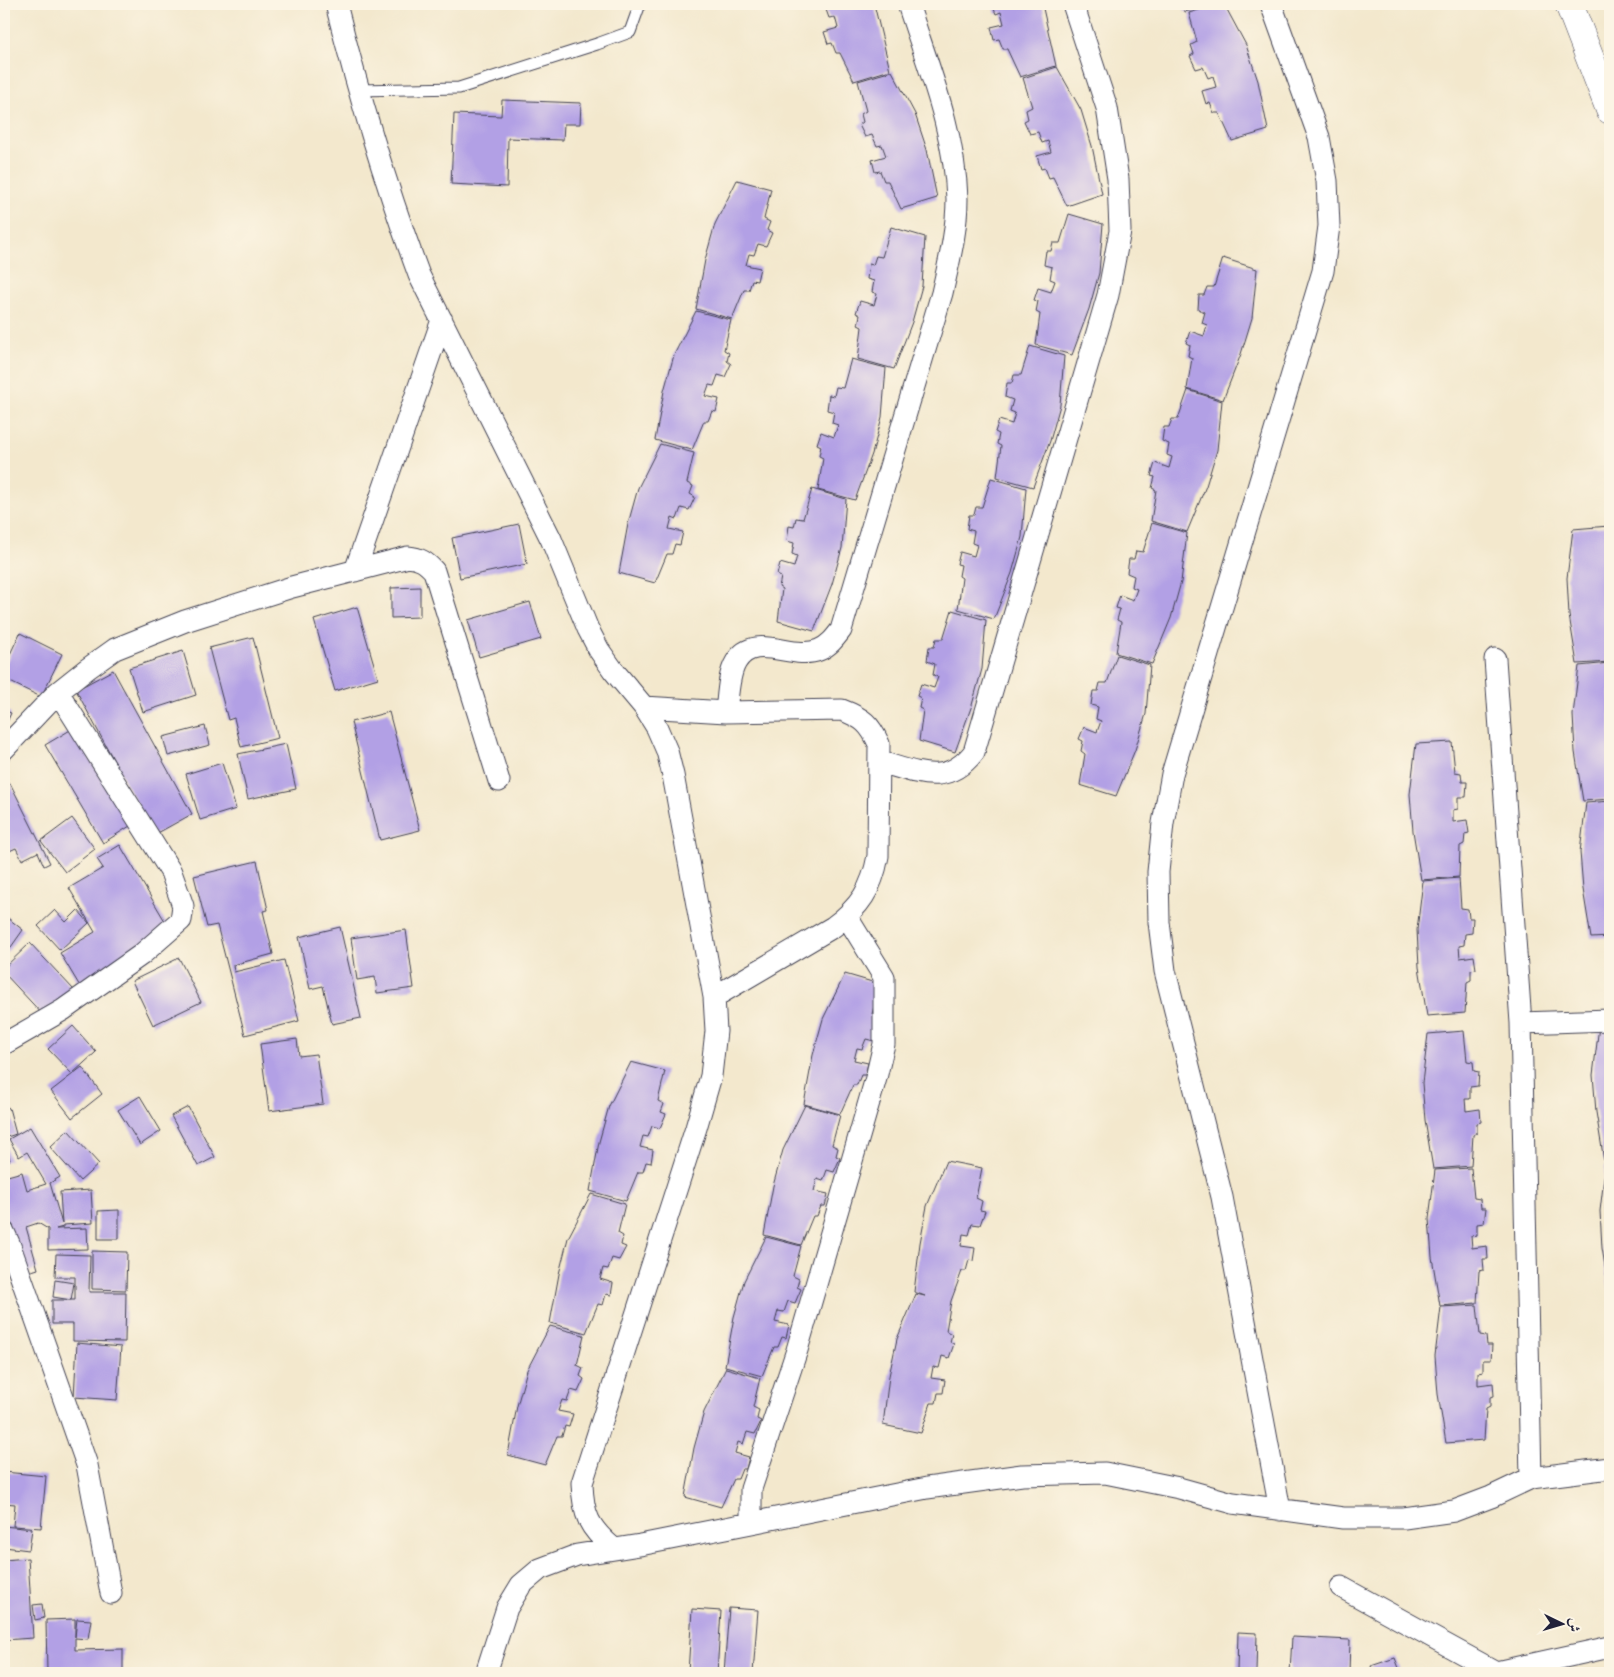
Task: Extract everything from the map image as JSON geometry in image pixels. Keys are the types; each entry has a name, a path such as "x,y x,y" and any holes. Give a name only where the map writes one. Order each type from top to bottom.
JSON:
{"highway":[{"path":"1569,4 1610,110"}],"street":[{"path":"336,4 359,90 402,230 419,275 552,539 588,629 613,670 644,707 664,744 673,775 714,997 716,1031 711,1076 582,1483 583,1502 588,1520 598,1536 613,1548"},
{"path":"726,712 735,663 745,652 759,647 804,654 819,650 832,642 841,630 942,293 953,247 956,209 953,153 942,108 908,4"},
{"path":"880,762 929,775 943,775 955,770 966,762 974,752 1108,295 1120,231 1118,179 1108,108 1073,4"},
{"path":"1271,4 1319,137 1327,181 1328,217 1323,271 1172,774 1162,823 1158,872 1159,922 1165,971 1222,1197 1280,1510"},
{"path":"355,570 442,320"},
{"path":"4,750 58,692 114,649 185,621 283,590 408,557 418,558 427,563 434,571 499,781"},
{"path":"1495,659 1521,1023 1531,1478"},
{"path":"4,1044 63,1010 141,955 181,920 183,906 172,872 58,692"},
{"path":"644,707 726,712 842,710 859,716 872,728 879,744 878,856 875,873 868,890 847,917 833,927 714,997"},
{"path":"751,1523 751,1489 797,1350 876,1078 884,1044 884,978 866,945 847,917"},
{"path":"1521,1023 1610,1020"},
{"path":"4,1232 10,1243 87,1465 111,1593"},
{"path":"486,1673 507,1608 521,1584 540,1569 577,1555 927,1488 1031,1475 1105,1474 1179,1488 1233,1503 1280,1510 1343,1518 1412,1517 1454,1512 1531,1478 1610,1468"},
{"path":"1341,1587 1496,1672 1610,1647"}],"lane":[{"path":"359,90 459,88 630,32 640,4"}],"building":[{"path":"815,4 874,4 890,70 854,81 840,53 836,53 832,43 828,44 824,32 838,28 835,17 829,18 825,7 818,9"},
{"path":"992,4 1042,4 1056,66 1020,77 1007,49 1003,49 999,39 994,40 991,27 1004,24 1001,12 996,14"},
{"path":"1181,4 1210,4 1185,12"},
{"path":"1224,4 1246,45 1258,81 1268,130 1232,141 1219,113 1214,113 1210,103 1206,104 1202,91 1216,87 1213,76 1208,78 1203,67 1196,69 1190,56 1194,54 1191,45 1197,42 1189,13"},
{"path":"1057,67 1081,110 1092,146 1102,194 1067,206 1053,177 1049,178 1045,168 1041,169 1037,156 1051,152 1048,141 1042,143 1038,132 1030,134 1024,121 1028,119 1026,110 1032,107 1023,78"},
{"path":"892,71 915,114 927,150 937,198 901,209 888,181 884,181 880,171 875,172 872,160 886,156 882,145 877,146 872,135 865,137 859,125 863,122 861,114 866,111 858,81"},
{"path":"502,100 581,103 580,124 564,124 563,140 508,138 507,187 451,184 454,114 501,116"},
{"path":"737,180 771,189 764,219 770,222 767,230 772,233 766,246 758,244 754,255 749,254 746,265 760,268 757,281 752,280 749,290 744,290 732,319 696,309 705,260 715,224"},
{"path":"1069,214 1103,224 1099,273 1089,309 1072,355 1036,345 1040,314 1036,312 1038,301 1034,300 1038,288 1051,292 1055,281 1050,279 1052,267 1044,265 1046,251 1051,251 1053,243 1060,243"},
{"path":"891,227 925,237 922,286 912,322 894,369 858,359 862,327 858,325 860,315 856,313 860,301 874,305 877,294 872,292 874,281 867,279 869,264 873,265 876,256 882,257"},
{"path":"1223,258 1257,269 1252,318 1241,354 1223,400 1187,389 1192,358 1188,356 1190,345 1186,343 1190,331 1204,336 1207,325 1202,323 1205,312 1198,309 1199,295 1204,295 1207,287 1214,287"},
{"path":"696,311 731,320 724,350 729,353 727,361 731,364 725,377 718,375 714,386 709,385 705,396 719,399 716,412 712,411 708,421 704,421 692,450 655,440 664,391 674,355"},
{"path":"1030,346 1064,356 1060,405 1050,441 1033,487 997,477 1001,446 997,444 999,434 995,432 999,420 1012,424 1015,413 1010,411 1013,400 1005,397 1007,383 1012,383 1014,375 1021,375"},
{"path":"851,359 886,368 882,417 872,454 855,500 818,490 823,458 819,456 821,446 817,444 821,432 834,437 838,425 832,423 834,412 827,410 829,395 834,396 836,387 843,388"},
{"path":"1188,390 1222,401 1217,450 1206,486 1187,532 1151,521 1156,490 1152,488 1155,477 1151,476 1155,463 1169,468 1172,457 1167,455 1169,444 1162,441 1164,427 1169,427 1172,419 1178,419"},
{"path":"660,444 694,453 687,483 693,486 690,494 695,497 689,510 681,508 677,519 672,517 669,529 683,532 680,545 675,544 672,554 667,554 655,583 619,573 628,524 638,488"},
{"path":"991,478 1026,488 1022,537 1012,573 994,619 958,609 962,578 959,576 961,565 957,564 960,552 974,556 977,545 972,543 974,531 967,529 969,515 974,515 976,507 982,507"},
{"path":"812,489 846,499 842,548 832,584 814,631 778,621 782,589 779,587 781,577 777,575 780,563 794,567 797,556 792,554 794,543 787,541 789,526 794,527 796,518 803,519"},
{"path":"1152,523 1187,533 1181,582 1171,618 1152,664 1116,653 1121,622 1117,620 1120,609 1116,608 1120,595 1133,600 1137,589 1132,587 1134,576 1127,573 1129,559 1134,559 1136,551 1143,552"},
{"path":"519,524 527,564 460,578 452,538"},
{"path":"1609,526 1610,662 1577,664 1569,615 1567,578 1573,529"},
{"path":"420,587 420,617 391,618 391,588"},
{"path":"530,602 541,639 479,657 468,620"},
{"path":"357,607 378,678 335,691 314,620"},
{"path":"952,610 986,620 982,669 972,705 955,752 919,741 923,710 919,708 921,698 917,696 921,684 934,688 938,677 933,675 935,664 927,661 929,647 934,647 936,639 943,639"},
{"path":"20,633 62,654 41,697 4,679 4,667"},
{"path":"253,637 278,738 241,747 234,718 228,720 209,648"},
{"path":"183,651 196,695 143,712 129,668"},
{"path":"1117,655 1150,665 1146,714 1135,750 1116,796 1080,785 1085,754 1081,751 1083,741 1079,739 1084,727 1097,732 1101,721 1096,719 1098,707 1091,705 1093,691 1098,691 1100,683 1107,683"},
{"path":"1610,663 1610,799 1583,801 1575,752 1573,715 1579,666"},
{"path":"113,670 192,814 154,835 76,690"},
{"path":"4,710 11,713 7,722 4,721"},
{"path":"389,712 420,830 380,840 351,722"},
{"path":"205,726 210,745 168,756 163,737"},
{"path":"72,729 130,826 103,843 45,745"},
{"path":"1452,742 1455,772 1461,773 1462,782 1467,782 1466,797 1458,797 1458,809 1453,810 1453,822 1467,820 1469,833 1465,834 1464,844 1460,846 1459,877 1421,880 1413,831 1410,794 1416,744"},
{"path":"286,744 296,789 248,799 238,754"},
{"path":"222,763 236,809 200,820 186,774"},
{"path":"10,783 50,863 44,866 38,852 22,860 16,848 5,853 4,851 4,787"},
{"path":"1610,801 1610,937 1591,938 1583,889 1580,852 1586,803"},
{"path":"72,818 95,849 65,872 41,841"},
{"path":"120,845 175,938 84,993 60,953 95,932 69,888 103,868 97,859"},
{"path":"257,861 268,910 263,911 273,954 233,965 234,972 284,960 299,1021 245,1035 217,925 207,927 194,876"},
{"path":"1459,878 1461,908 1468,909 1469,918 1473,918 1472,933 1465,934 1464,945 1459,946 1460,958 1474,956 1476,969 1471,970 1471,980 1467,982 1465,1013 1427,1016 1419,967 1417,930 1423,881"},
{"path":"55,910 66,922 78,910 89,923 60,950 38,926"},
{"path":"4,915 23,930 4,957"},
{"path":"340,927 361,1018 332,1024 323,986 310,989 299,937"},
{"path":"406,930 414,988 377,993 375,977 357,980 351,938"},
{"path":"30,943 74,990 45,1017 4,973 4,968"},
{"path":"179,958 201,1002 153,1025 132,981"},
{"path":"845,974 879,984 872,1014 878,1017 874,1041 866,1039 862,1049 857,1048 854,1060 868,1063 865,1075 861,1075 857,1085 853,1085 840,1114 804,1104 813,1055 823,1019"},
{"path":"1610,1025 1609,1290 1602,1248 1600,1211 1606,1161 1604,1161 1596,1112 1593,1075 1599,1026"},
{"path":"73,1026 96,1052 72,1074 48,1049"},
{"path":"1464,1031 1467,1061 1473,1062 1474,1071 1479,1072 1478,1086 1470,1087 1470,1099 1465,1099 1466,1111 1480,1109 1481,1122 1477,1123 1477,1133 1473,1135 1471,1166 1433,1169 1425,1120 1422,1083 1428,1034"},
{"path":"297,1039 299,1056 316,1054 323,1104 269,1111 260,1044"},
{"path":"631,1062 665,1071 658,1101 664,1104 661,1112 666,1114 660,1128 652,1126 648,1137 643,1136 640,1147 653,1150 651,1163 646,1162 643,1172 638,1172 626,1201 590,1191 599,1142 609,1106"},
{"path":"82,1067 102,1094 72,1118 51,1091"},
{"path":"140,1096 161,1131 140,1145 118,1110"},
{"path":"4,1105 9,1108 16,1134 4,1138"},
{"path":"805,1105 840,1115 832,1145 838,1148 836,1156 840,1158 834,1172 827,1170 823,1181 817,1179 814,1191 828,1194 825,1206 821,1206 817,1216 813,1216 801,1245 764,1235 773,1186 783,1150"},
{"path":"188,1107 215,1157 198,1166 171,1116"},
{"path":"30,1127 60,1177 50,1183 62,1224 60,1192 91,1190 93,1223 63,1225 63,1227 56,1229 87,1228 88,1249 48,1250 48,1229 38,1223 26,1227 38,1269 22,1274 4,1212 4,1177 22,1172 27,1190 46,1184 27,1152 19,1157 9,1139"},
{"path":"68,1130 99,1164 80,1181 50,1147"},
{"path":"4,1140 10,1160 4,1162"},
{"path":"946,1161 982,1168 976,1198 982,1201 980,1210 985,1211 980,1225 972,1224 969,1235 963,1234 961,1246 975,1248 973,1261 969,1260 966,1271 962,1271 951,1301 946,1331 952,1334 950,1342 954,1344 949,1358 942,1356 939,1368 933,1367 931,1378 945,1380 943,1393 938,1393 936,1403 931,1403 921,1433 883,1425 889,1376 897,1339 916,1294 925,1296 914,1292 920,1243 927,1206"},
{"path":"1471,1168 1474,1198 1480,1199 1481,1208 1486,1208 1484,1223 1477,1224 1477,1235 1471,1236 1472,1248 1487,1246 1488,1259 1483,1259 1484,1270 1479,1271 1477,1303 1440,1306 1432,1257 1429,1219 1435,1170"},
{"path":"591,1194 625,1204 618,1233 623,1236 621,1245 626,1247 619,1260 612,1258 608,1269 603,1268 600,1279 613,1283 611,1295 606,1294 603,1305 598,1304 586,1333 550,1323 568,1238"},
{"path":"119,1210 119,1239 98,1239 98,1211"},
{"path":"766,1237 801,1246 793,1276 799,1279 797,1287 801,1289 795,1303 788,1301 784,1312 778,1311 775,1322 789,1325 786,1338 782,1337 778,1347 774,1347 762,1376 725,1366 734,1317 744,1281"},
{"path":"92,1251 127,1252 126,1290 92,1289"},
{"path":"56,1254 90,1255 89,1292 126,1292 125,1342 73,1341 73,1324 52,1324 52,1300 75,1300 75,1277 55,1277"},
{"path":"55,1280 74,1283 71,1300 53,1297"},
{"path":"1477,1305 1480,1335 1486,1336 1487,1345 1492,1345 1491,1360 1483,1360 1483,1372 1478,1373 1478,1385 1493,1383 1494,1396 1490,1397 1490,1407 1486,1409 1484,1440 1446,1443 1438,1394 1435,1356 1441,1307"},
{"path":"550,1326 584,1335 577,1365 583,1368 580,1376 584,1379 578,1392 571,1390 567,1401 562,1400 558,1411 573,1414 569,1427 565,1426 562,1436 557,1436 545,1465 508,1455 517,1406 527,1370"},
{"path":"1609,1337 1610,1362 1608,1347"},
{"path":"77,1343 121,1347 117,1400 74,1397"},
{"path":"726,1368 760,1378 753,1407 759,1410 757,1419 761,1421 755,1434 747,1432 743,1444 738,1442 735,1453 749,1457 746,1469 742,1469 738,1479 734,1479 721,1507 685,1497 694,1448 704,1412"},
{"path":"4,1472 46,1476 41,1528 13,1526 15,1504 4,1503"},
{"path":"4,1526 32,1529 29,1550 4,1547"},
{"path":"28,1558 33,1638 4,1640 4,1560"},
{"path":"42,1604 44,1618 35,1620 33,1605"},
{"path":"729,1608 758,1610 753,1673 724,1673"},
{"path":"692,1609 721,1611 717,1673 688,1673"},
{"path":"75,1619 75,1637 77,1619 91,1620 88,1639 75,1638 75,1650 123,1649 123,1673 47,1673 46,1620"},
{"path":"1238,1632 1257,1633 1256,1672 1237,1671"},
{"path":"1292,1637 1350,1640 1349,1673 1290,1673"},
{"path":"1395,1658 1401,1673 1373,1673 1371,1666"}]}
